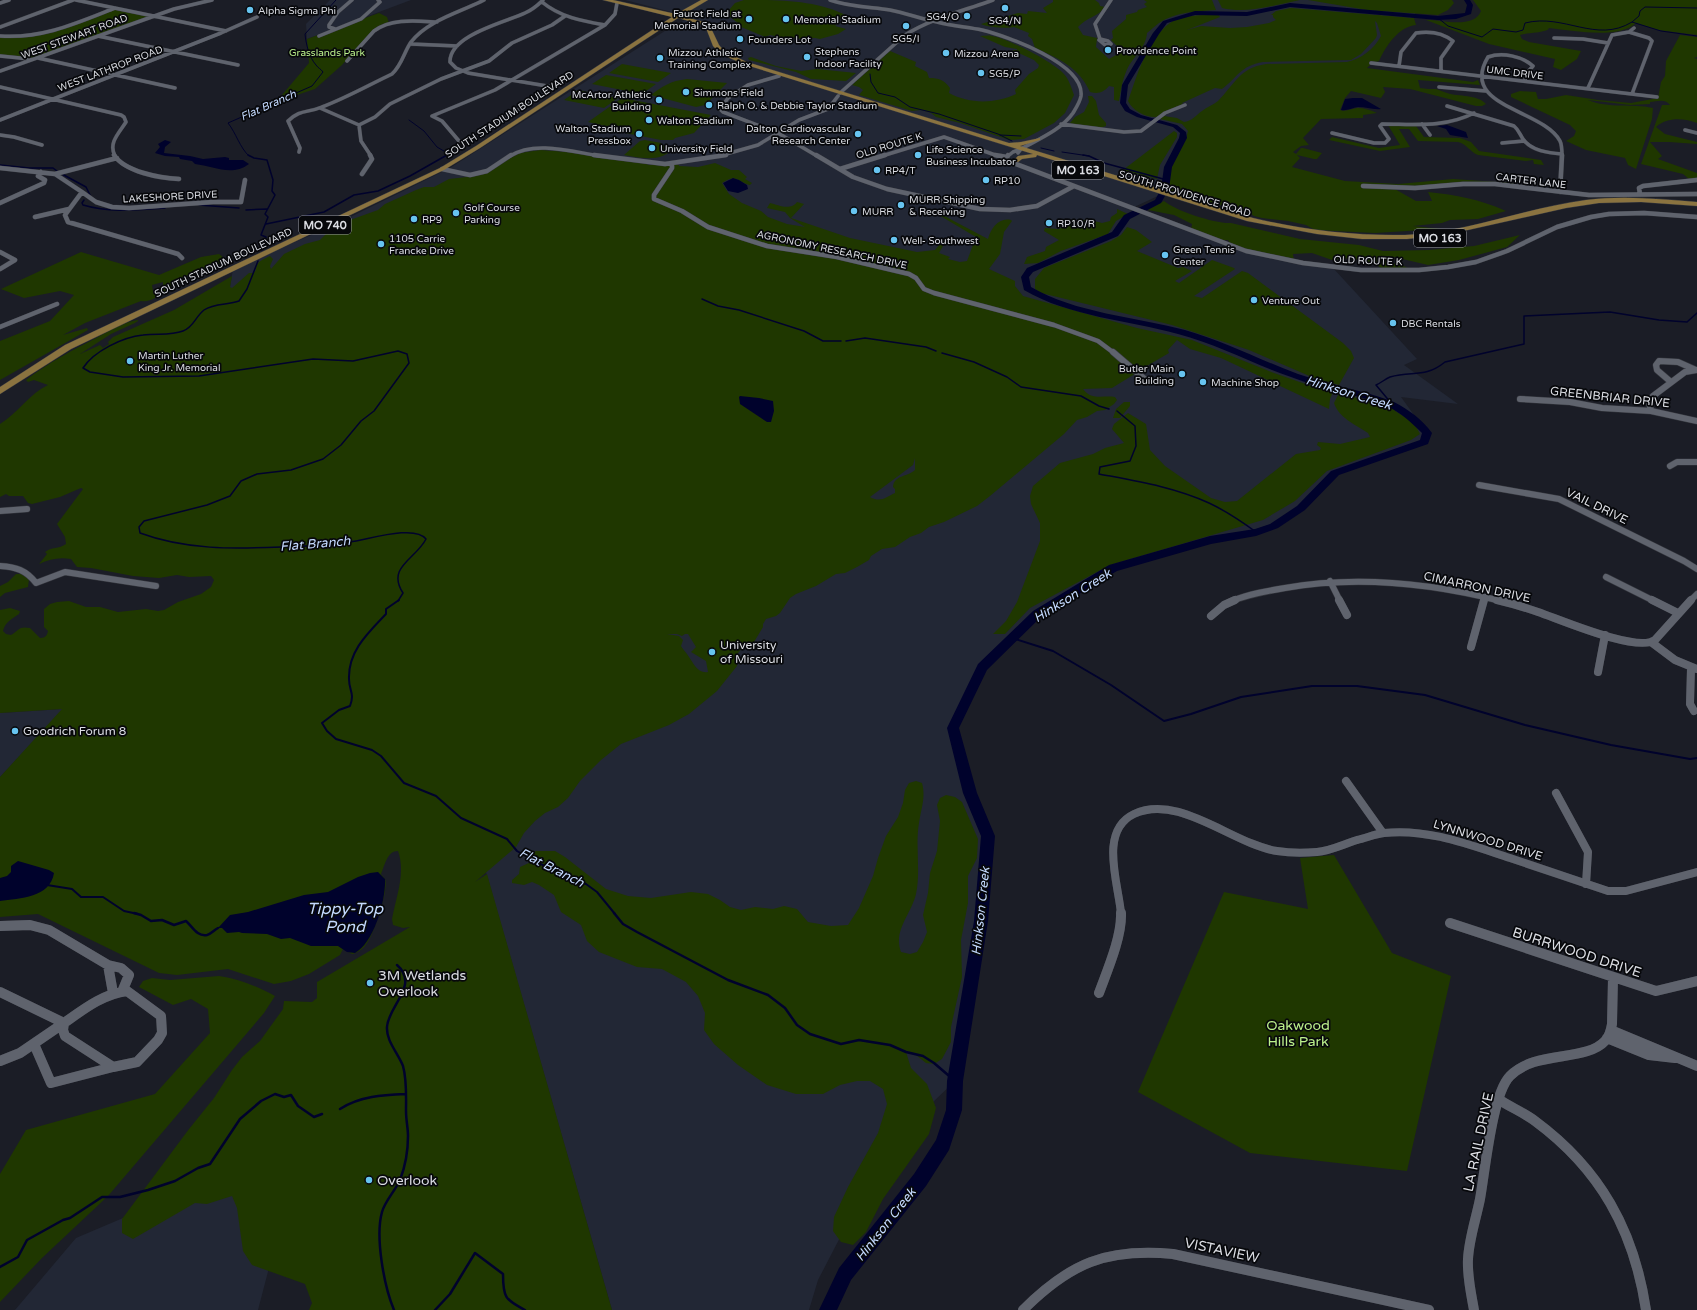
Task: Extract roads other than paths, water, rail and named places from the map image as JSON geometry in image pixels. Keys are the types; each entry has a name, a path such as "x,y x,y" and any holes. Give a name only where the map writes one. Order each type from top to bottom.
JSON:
{"main road":[{"name":"SOUTH PROVIDENCE ROAD","path":"606,0 616,5 631,6 692,21 708,27 716,46 729,56 745,63 839,94"},
{"name":"MO 740","path":"660,27 686,10 705,0"},
{"path":"651,11 670,13 686,10 686,16 692,21"},
{"path":"651,11 666,19 660,27"},
{"name":"SOUTH PROVIDENCE ROAD","path":"692,21 704,32 705,39 713,51 726,59 998,143 1014,152 1034,156 1139,187"},
{"path":"660,27 677,22 692,21"},
{"name":"SOUTH STADIUM BOULEVARD","path":"0,391 68,347 442,169 478,148 660,27"},
{"path":"705,39 708,38 716,46"},
{"path":"998,143 1015,144 1038,139"},
{"path":"1038,139 1035,148 1044,156"},
{"path":"998,143 1006,150 1014,152"},
{"name":"SOUTH PROVIDENCE ROAD","path":"1014,152 1044,156 1246,223 1304,236 1343,240 1391,243 1430,240 1463,235 1574,210 1607,205 1642,203 1697,205"},
{"path":"1016,161 1020,157 1034,156"},
{"name":"SOUTH PROVIDENCE ROAD","path":"1186,202 1250,220 1289,228 1339,235 1388,238 1430,235 1459,230 1585,202 1618,199 1657,200 1697,205"}],"street":[{"path":"0,3 9,0"},
{"path":"0,27 74,0 226,31"},
{"name":"WEST STEWART ROAD","path":"0,71 152,16 212,0"},
{"path":"335,29 329,27 329,25 338,12 352,1 358,0"},
{"path":"319,36 364,17 379,1 384,0"},
{"path":"299,152 300,148 288,121 295,114 306,110 320,108 392,74 399,68 404,55 416,36 437,22 484,0"},
{"path":"830,0 843,5 891,10 1008,38 1051,59 1074,75 1081,95 1072,114 1061,124 1014,152 1012,157 1013,160 1016,161"},
{"path":"442,169 459,174 474,174 487,171 516,152 538,148 572,151 652,163 672,163 738,152 758,145 798,120 828,108 839,94 905,35 930,20 993,0"},
{"path":"1100,39 1095,24 1111,0"},
{"path":"496,123 554,87 476,75 460,71 449,61 450,53 457,46 480,31 526,13 542,1 552,10 565,16 605,25"},
{"path":"459,141 442,121 432,116 495,90 515,80 571,44 605,25 613,16 616,5"},
{"path":"0,36 23,37 48,33 115,8"},
{"path":"359,125 375,117 390,104 460,71 489,61 512,44 552,25 565,16"},
{"name":"WEST LATHROP ROAD","path":"0,120 257,18"},
{"path":"347,61 374,31 381,27 398,23 437,22"},
{"path":"1629,32 1634,28"},
{"path":"1588,88 1608,43 1614,34 1629,32 1645,36 1652,41 1632,94"},
{"path":"1400,66 1401,52 1416,33 1437,33 1453,41 1441,58 1441,71"},
{"path":"98,36 238,65"},
{"path":"1554,38 1583,39 1608,43"},
{"path":"411,44 457,46"},
{"path":"1525,81 1525,77 1533,67 1532,64 1526,60 1504,55 1494,55 1488,57 1482,67 1483,86 1486,91 1497,100 1533,118 1550,130 1560,141 1562,153 1560,192"},
{"path":"0,56 36,58 175,88"},
{"name":"UMC DRIVE","path":"1371,63 1657,96"},
{"path":"779,76 744,87 725,101 720,109 723,112 778,133 853,177 887,189 973,207 995,210 1024,209 1036,206 1074,186"},
{"path":"0,87 115,113 124,118 126,122 113,142 112,148 117,158 124,165 132,168 179,179"},
{"path":"1439,87 1486,91"},
{"path":"1061,124 1130,132 1141,131 1162,115 1185,105"},
{"path":"1447,106 1514,126 1520,131 1524,141"},
{"path":"320,108 359,125"},
{"path":"1332,133 1381,143 1388,142 1389,139 1380,124 1422,124 1456,121 1474,114"},
{"path":"1422,124 1430,135"},
{"path":"359,125 359,140 372,159 362,174"},
{"path":"1685,130 1697,133"},
{"path":"0,135 14,137 42,145"},
{"name":"OLD ROUTE K","path":"840,169 944,137"},
{"name":"SOUTH PROVIDENCE ROAD","path":"944,137 998,156 1014,152"},
{"path":"1502,143 1524,141 1540,150 1562,153"},
{"name":"OLD ROUTE K","path":"1014,152 1011,163 1246,251 1308,265 1360,271 1410,270 1477,262 1498,255 1558,226 1599,215 1645,212 1697,217"},
{"path":"0,168 55,174 117,158"},
{"name":"OLD ROUTE K","path":"1016,161 1043,174"},
{"name":"AGRONOMY RESEARCH DRIVE","path":"672,163 672,168 654,195 654,199 682,211 708,227 767,246 837,257 909,274 916,278 924,289 934,293 1054,325 1104,344 1148,382"},
{"path":"0,203 44,183 44,180 38,176 41,172"},
{"path":"55,174 82,192 65,215 65,219 73,224 178,254 182,258"},
{"name":"LAKESHORE DRIVE","path":"82,192 96,202 112,207 129,208 213,202 240,202 244,180"},
{"path":"1640,194 1639,188 1643,186 1697,180"},
{"name":"CARTER LANE","path":"1363,186 1415,188 1463,184 1495,184 1589,194 1696,194"},
{"path":"1696,194 1693,195 1697,205"},
{"path":"35,217 69,209"},
{"path":"0,252 15,260 0,269"},
{"path":"0,327 57,304"},
{"path":"1671,382 1655,369 1659,361 1676,361 1696,370"},
{"path":"1651,411 1649,402 1653,396 1685,372 1696,370"},
{"name":"GREENBRIAR DRIVE","path":"1520,399 1570,402 1602,408 1651,411 1697,421"},
{"path":"1670,466 1677,462 1697,462"},
{"name":"VAIL DRIVE","path":"1479,485 1559,499 1684,561 1697,569"},
{"path":"0,511 27,509"},
{"path":"0,566 24,569 30,574 36,583 44,582 55,575 65,572 156,586"},
{"path":"1606,577 1678,613"},
{"path":"1330,581 1347,615"},
{"name":"CIMARRON DRIVE","path":"1211,616 1218,607 1246,596 1290,586 1330,581 1399,583 1442,588 1485,597 1524,607 1622,640 1640,643 1652,642"},
{"path":"1694,711 1690,704 1694,668 1674,660 1652,642 1697,594"},
{"path":"1471,647 1485,597"},
{"path":"1598,672 1605,635"},
{"path":"1346,781 1383,833"},
{"path":"1556,793 1588,852 1586,884"},
{"name":"LYNNWOOD DRIVE","path":"1099,993 1113,954 1121,920 1120,902 1112,856 1112,845 1115,835 1124,822 1134,814 1166,809 1183,813 1243,842 1277,851 1318,852 1383,833 1423,833 1464,843 1608,891 1626,890 1697,872"},
{"name":"BURRWOOD DRIVE","path":"1450,923 1656,991 1697,981"},
{"path":"0,926 30,925 49,930 108,965 121,968 129,975 117,992"},
{"path":"108,965 117,992"},
{"path":"1613,978 1609,1034 1646,1055 1665,1059 1675,1058 1697,1066"},
{"path":"0,1061 20,1053 86,1007 117,992 127,991 161,1016 162,1033 158,1040 136,1062 51,1083 34,1044"},
{"path":"0,992 64,1023"},
{"path":"64,1023 62,1030 65,1036 113,1067"},
{"name":"LA RAIL DRIVE","path":"1474,1310 1470,1291 1468,1265 1470,1244 1480,1199 1498,1099 1508,1077 1523,1064 1536,1060 1589,1052 1600,1045 1609,1034"},
{"path":"1498,1099 1534,1121 1564,1146 1584,1167 1603,1192 1619,1218 1639,1264 1646,1310"},
{"name":"VISTAVIEW","path":"1023,1310 1050,1283 1074,1268 1103,1257 1139,1252 1173,1254 1429,1310"}],"water":[{"path":"1362,98 1381,109 1358,107 1341,110 1345,99"},
{"path":"1447,125 1466,132 1468,138 1450,135 1446,129 1437,126"},
{"path":"165,140 171,142 165,147 164,153 203,159 225,157 229,158 229,160 243,160 249,164 236,170 222,170 195,164 192,161 180,159 179,157 165,156 155,153 160,147 158,144"},
{"path":"733,178 747,185 748,189 738,193 728,191 723,183"},
{"path":"740,396 773,401 774,411 771,422 767,422 740,404"},
{"path":"18,861 49,870 54,873 51,881 47,888 33,895 0,901 0,878 7,876 11,872 11,866"},
{"name":"Tippy-Top Pond","path":"378,872 385,879 385,888 378,920 368,940 362,948 355,953 347,952 338,946 311,946 290,938 281,939 267,934 239,932 227,933 222,928 218,928 230,915 248,912 304,895 328,892 358,877"}],"waterway":[{"name":"Flat Branch","path":"248,155 228,123 312,86 323,72 311,58 305,34 336,0"},
{"name":"Hinkson Creek","path":"828,1310 845,1274 920,1180 943,1144 954,1110 955,1081 981,921 988,836 970,793 953,728 982,667 1037,614 1113,568 1210,540 1256,532 1274,526 1301,508 1335,473 1424,442 1427,433 1416,420 1390,404 1295,376 1214,343 1182,332 1084,310 1052,300 1027,288 1025,277 1030,270 1115,234 1127,217 1158,201 1165,189 1168,167 1183,138 1183,132 1175,126 1139,116 1127,110 1123,103 1125,85 1156,33 1165,22 1195,13 1247,14 1290,5 1438,18 1456,17 1468,14 1470,5 1467,0"},
{"path":"1632,22 1639,16 1640,11 1645,7 1697,8"},
{"path":"1438,18 1448,26 1482,37 1493,29 1516,32 1523,30 1525,23 1539,21 1606,30 1619,28 1632,22"},
{"path":"1632,22 1661,31 1697,36"},
{"path":"870,74 871,82 878,93 895,97 910,107 939,114 1000,135"},
{"path":"409,120 424,131 437,147 449,154 447,155"},
{"path":"1000,135 1021,136"},
{"path":"1000,135 1012,141"},
{"path":"1041,148 1054,151"},
{"path":"1062,152 1089,156"},
{"name":"Flat Branch","path":"248,155 254,158 267,160 273,180 272,191 275,195 265,214 268,217 261,235 266,237 262,250"},
{"path":"266,224 324,212 354,195 378,191 410,176 447,155"},
{"path":"1083,155 1089,156"},
{"path":"1089,156 1104,163 1167,180"},
{"path":"0,165 29,168 53,168 57,171"},
{"path":"62,174 86,187 90,195"},
{"path":"84,200 82,203 83,205 93,208 113,210 165,208"},
{"path":"199,205 239,208"},
{"path":"246,210 267,209"},
{"name":"Flat Branch","path":"258,261 247,289 239,301 217,305 204,310 190,327 183,331 135,336 118,342 94,356 83,368 90,372 123,377 199,376 313,359 353,361 398,351 407,354 409,363 374,411 361,421 341,445 323,459 291,470 257,474 241,481 230,496 207,505 144,521 139,527 140,533 175,543 227,548 307,546 358,541 390,534 412,533 420,535 426,539 404,564 398,576 399,584 403,593 398,600"},
{"path":"702,299 718,306 739,310 804,331 823,341 841,341"},
{"path":"1391,403 1376,385 1390,377 1431,371 1445,362 1524,344 1524,316 1610,312 1659,320 1687,322 1697,313"},
{"path":"846,341 865,338 926,347 936,351"},
{"path":"942,353 974,362 1007,377 1021,387 1081,396 1099,406 1109,409"},
{"path":"1117,411 1135,426 1136,446 1130,461 1100,467 1099,474 1155,485 1196,497 1221,509 1256,532"},
{"name":"Flat Branch","path":"398,600 386,609 386,614 360,643 352,660 350,669 349,683 352,695 350,706 339,710 322,723 327,731 336,739 372,750 381,756 404,783 436,796 461,818 507,839 517,851 536,862 586,884 597,892 615,914"},
{"path":"1012,638 1053,651 1111,685 1164,721 1191,714 1241,697 1312,686 1357,686 1425,695 1525,725 1611,745 1690,759 1697,758"},
{"path":"47,885 72,889 81,897 103,897 124,911 136,914"},
{"name":"Flat Branch","path":"614,913 623,924 637,932 728,980 768,995 785,1008 797,1025 810,1034 841,1044 859,1040 890,1045 906,1052 923,1056 934,1063 955,1081"},
{"path":"136,914 151,921 162,920 174,925 186,921 195,931 203,935 207,935 218,928"},
{"path":"397,965 403,973 405,980 404,988 392,1011 387,1032 390,1042 403,1066 406,1094"},
{"path":"0,1267 18,1257 27,1240 63,1220 70,1218 102,1197 120,1197 148,1190 175,1181 198,1168 210,1164 240,1119 261,1101 275,1094 284,1097 291,1095 298,1106 314,1117 322,1114"},
{"path":"340,1109 356,1101 364,1099 406,1094"},
{"path":"394,1310 384,1275 380,1248 380,1222 385,1204 396,1188 405,1164 408,1141 406,1094"},
{"path":"435,1310 450,1294 475,1253 503,1274 506,1297 525,1310"}],"place":[{"name":"SG4/N","path":"1005,8"},
{"name":"Alpha Sigma Phi","path":"250,10"},
{"name":"SG4/O","path":"967,16"},
{"name":"Faurot Field at Memorial Stadium","path":"749,19"},
{"name":"Memorial Stadium","path":"786,19"},
{"name":"SG5/I","path":"906,26"},
{"name":"Founders Lot","path":"740,39"},
{"name":"Providence Point","path":"1108,50"},
{"name":"Mizzou Arena","path":"946,53"},
{"name":"Stephens Indoor Facility","path":"807,57"},
{"name":"Mizzou Athletic Training Complex","path":"660,58"},
{"name":"SG5/P","path":"981,73"},
{"name":"Simmons Field","path":"686,92"},
{"name":"McArtor Athletic Building","path":"659,100"},
{"name":"Ralph O. & Debbie Taylor Stadium","path":"709,105"},
{"name":"Walton Stadium","path":"649,120"},
{"name":"Walton Stadium Pressbox","path":"639,134"},
{"name":"Dalton Cardiovascular Research Center","path":"858,134"},
{"name":"University Field","path":"652,148"},
{"name":"Life Science Business Incubator","path":"918,155"},
{"name":"RP4/T","path":"877,170"},
{"name":"RP10","path":"986,180"},
{"name":"MURR Shipping & Receiving","path":"901,205"},
{"name":"MURR","path":"854,211"},
{"name":"Golf Course Parking","path":"456,213"},
{"name":"RP9","path":"414,219"},
{"name":"RP10/R","path":"1049,223"},
{"name":"Well- Southwest","path":"894,240"},
{"name":"1105 Carrie Francke Drive","path":"381,244"},
{"name":"Green Tennis Center","path":"1165,255"},
{"name":"Venture Out","path":"1254,300"},
{"name":"DBC Rentals","path":"1393,323"},
{"name":"Martin Luther King Jr. Memorial","path":"130,361"},
{"name":"Butler Main Building","path":"1182,374"},
{"name":"Machine Shop","path":"1203,382"},
{"name":"University of Missouri","path":"712,652"},
{"name":"Goodrich Forum 8","path":"15,731"},
{"name":"3M Wetlands Overlook","path":"370,983"},
{"name":"Overlook","path":"369,1180"}],"park label":[{"name":"Grasslands Park","path":"327,52"},
{"name":"Oakwood Hills Park","path":"1298,1034"}]}
